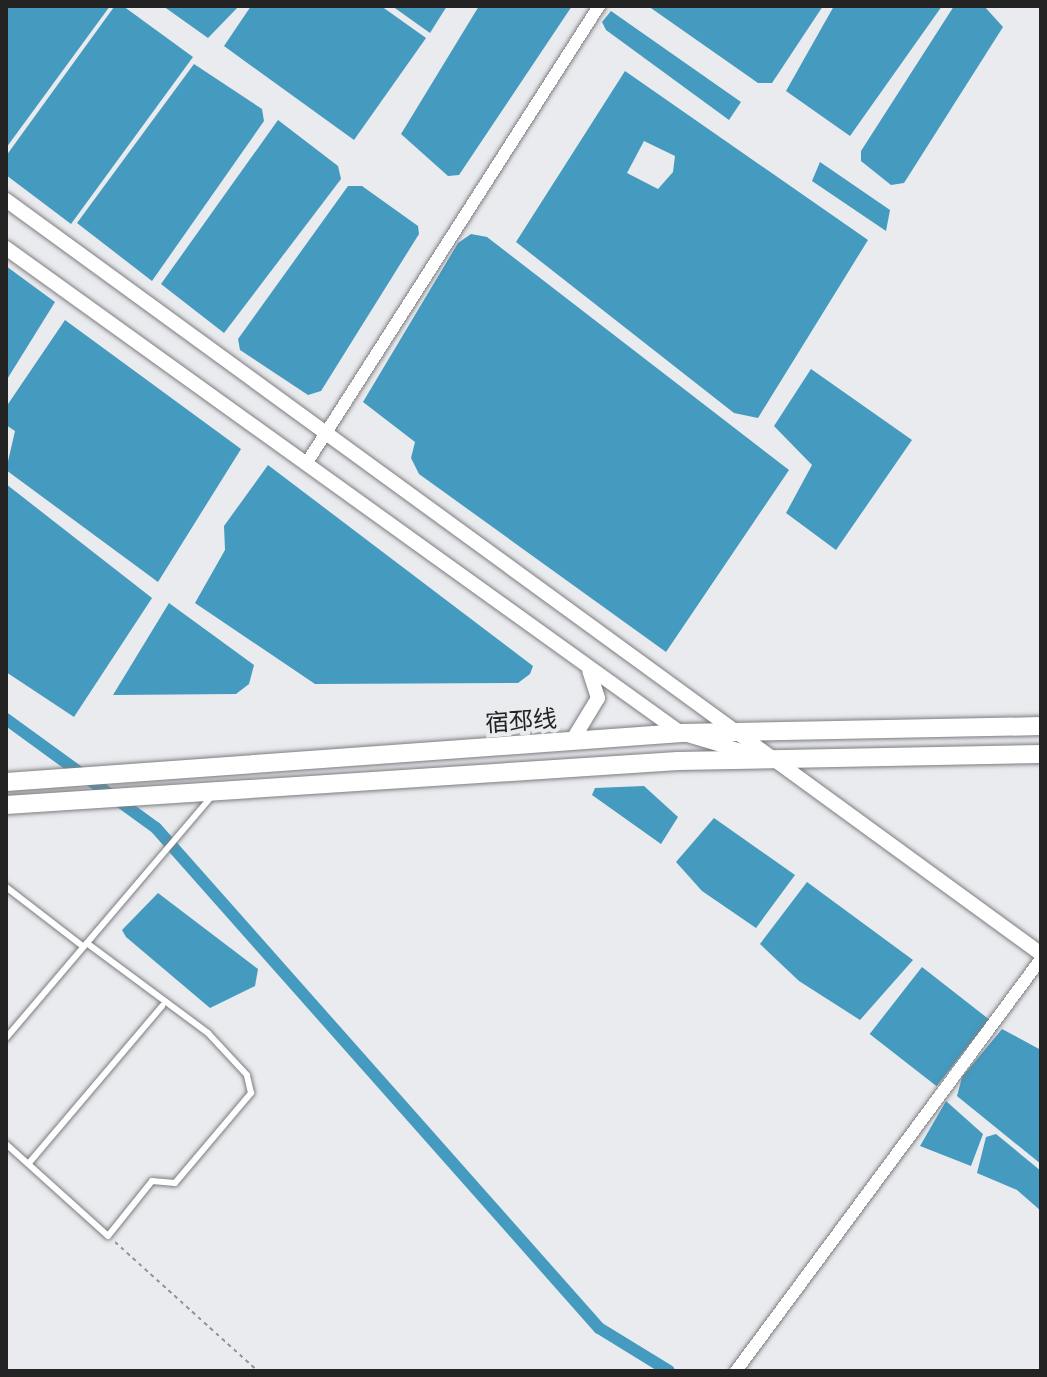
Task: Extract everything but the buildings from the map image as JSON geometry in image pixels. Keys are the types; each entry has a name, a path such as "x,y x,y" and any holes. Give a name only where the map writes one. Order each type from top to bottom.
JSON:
{"main road":[{"name":"宿邳线","path":"6,782 681,733 1041,726"},
{"name":"宿邳线","path":"6,805 771,759 1041,754"}],"street":[{"path":"306,464 599,6"},
{"path":"6,200 730,732 1041,956 736,1371"},
{"path":"6,248 681,733 771,759"},
{"path":"572,741 598,698 585,664"}],"lane":[{"path":"6,1038 217,790"},
{"path":"6,887 162,1006 208,1033 247,1075 251,1093 175,1183 152,1181 108,1236 6,1144"},
{"path":"29,1163 162,1006"}],"path":[{"path":"108,1236 258,1371"}],"water":[{"path":"6,6 110,6 6,148"},
{"path":"123,6 193,57 71,224 6,175 6,156 114,7"},
{"path":"163,6 239,6 208,38"},
{"path":"251,6 381,6 426,38 354,140 224,46"},
{"path":"392,6 447,6 430,33"},
{"path":"479,6 572,6 459,175 448,176 401,134"},
{"path":"648,6 823,6 772,83 758,83"},
{"path":"834,6 942,6 850,136 786,91"},
{"path":"954,6 984,6 1003,27 904,183 891,185 861,161 861,151"},
{"path":"611,11 741,102 729,120 606,30 602,22"},
{"path":"194,64 262,109 264,121 152,281 77,223"},
{"path":"625,71 868,240 758,418 734,413 516,242","holes":["644,141 675,156 673,172 658,189 627,173"]},
{"path":"278,120 338,166 341,179 224,333 161,284"},
{"path":"820,162 890,210 886,231 812,181"},
{"path":"348,186 362,186 418,226 419,234 321,391 308,395 240,350 238,339"},
{"path":"471,234 487,237 789,470 666,652 419,474 411,458 415,442 363,402 458,243"},
{"path":"6,266 55,302 6,381"},
{"path":"65,320 241,449 158,582 6,470 15,431 6,425 6,407"},
{"path":"811,369 912,440 836,550 786,513 812,465 774,426"},
{"path":"268,465 533,666 530,674 518,683 315,684 195,603 225,550 224,526"},
{"path":"6,484 152,598 74,717 6,672"},
{"path":"169,603 254,665 249,684 236,694 113,695"},
{"path":"644,786 678,817 661,844 592,795 595,788"},
{"path":"714,818 795,875 756,928 702,891 676,862"},
{"path":"807,882 913,960 860,1020 799,981 760,944"},
{"path":"158,893 258,969 255,986 210,1008 126,937 122,930"},
{"path":"922,967 989,1019 937,1086 870,1034"},
{"path":"1002,1029 1041,1050 1041,1164 957,1096 962,1077"},
{"path":"946,1101 983,1134 971,1166 920,1146"},
{"path":"996,1134 1041,1171 1041,1211 1017,1190 977,1173 986,1137"}],"waterway":[{"path":"6,719 156,828 599,1328 669,1371"}]}
